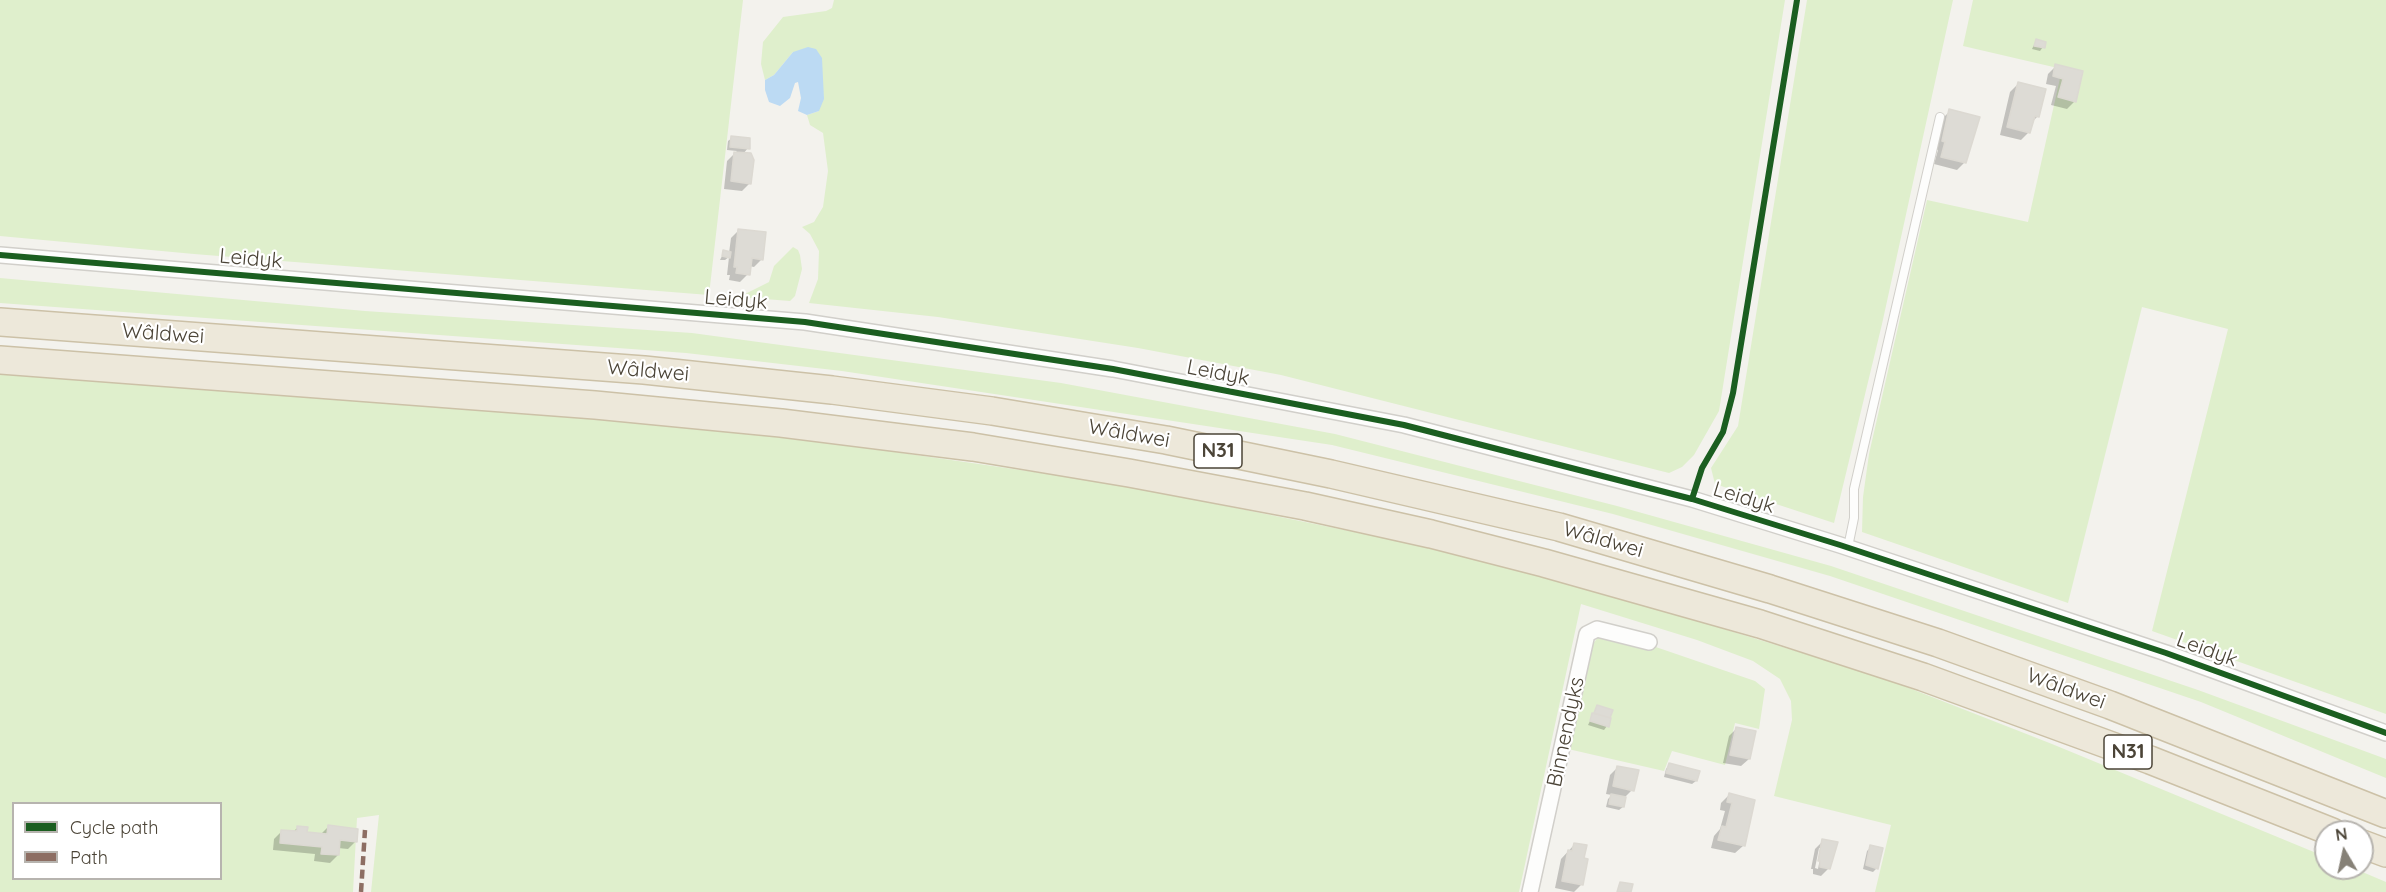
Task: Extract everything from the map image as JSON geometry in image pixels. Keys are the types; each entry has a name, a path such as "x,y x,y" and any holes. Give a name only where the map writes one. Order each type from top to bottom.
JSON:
{"highway":[{"name":"Wâldwei","path":"0,322 644,370 832,390 1004,413 1166,441 1331,474 1559,527 1770,589 1938,643 2110,705 2386,814"},
{"name":"Wâldwei","path":"0,360 595,405 781,423 974,447 1305,506 1431,534 1544,563 1760,624 1934,681 2150,760 2314,825"}],"street":[{"name":"Leidyk","path":"0,255 805,322 1113,369 1404,425 1692,499 1848,547 2166,653 2386,734"},
{"name":"Binnendyks","path":"1530,892 1587,634 1597,629 1649,642"}],"lane":[{"path":"1848,547 1854,519 1854,489 1940,117"}],"green space":[{"path":"0,0 743,0 709,295 194,254 0,236"},
{"path":"834,0 1785,0 1719,411 1694,455 1682,467 1669,473 1281,375 1138,348 938,317 809,303 818,279 819,251 810,234 802,227 814,222 823,207 828,171 823,133 810,125 807,115 819,111 793,52 774,75 765,80 761,64 763,42 783,17 826,11 832,8"},
{"path":"1807,0 1953,0 1882,324 1834,523 1715,484 1711,468 1738,426"},
{"path":"1973,0 2386,0 2386,714 2152,631 2228,329 2142,307 2068,603 1862,532 1863,497 1869,454 1927,200 2028,222 2062,69 1963,46"},
{"path":"793,247 798,250 802,269 795,296 790,301 739,297 769,282 774,266"},
{"path":"0,278 365,311 692,333 1061,383 1335,434 1617,506 1831,566 2198,690 2386,759 2386,778 2201,702 1830,576 1613,514 1332,445 842,371 686,353 0,303"},
{"path":"0,372 235,388 770,434 1118,484 1438,549 1583,586 1881,677 2052,744 2314,852 2314,880 2374,880 2374,877 2386,882 2386,892 1875,892 1891,825 1774,796 1792,720 1791,701 1780,679 1753,661 1697,640 1581,604 1519,892 371,892 379,815 357,818 353,892 0,892"},
{"path":"1612,632 1755,681 1765,689 1759,729 1735,723 1725,765 1672,751 1664,771 1568,749 1593,644 1598,637"}],"water":[{"path":"808,47 816,49 822,58 824,99 819,111 807,115 798,111 801,98 798,82 795,83 790,98 780,106 769,102 765,80 774,75 793,52"}],"building":[{"path":"2036,39 2046,42 2045,48 2034,46"},
{"path":"2055,64 2083,71 2076,102 2058,97 2063,79 2053,76"},
{"path":"2018,82 2046,89 2039,117 2035,116 2030,133 2007,127"},
{"path":"1949,109 1980,117 1966,163 1941,157"},
{"path":"731,136 750,138 750,149 730,147"},
{"path":"734,152 751,153 754,160 751,184 731,181"},
{"path":"738,229 766,232 763,260 752,258 750,275 736,273 737,267 734,267"},
{"path":"723,250 731,252 730,258 722,256"},
{"path":"1597,705 1613,710 1610,718 1594,713"},
{"path":"1592,713 1611,718 1609,727 1590,721"},
{"path":"1736,727 1756,731 1750,759 1730,755"},
{"path":"1669,763 1700,771 1697,781 1666,773"},
{"path":"1617,766 1639,770 1634,791 1613,786"},
{"path":"1729,793 1755,800 1745,846 1718,840 1722,826 1726,827 1732,803 1727,802"},
{"path":"1611,794 1626,797 1624,807 1609,804"},
{"path":"328,825 358,829 357,842 340,840 339,855 321,854 322,847 280,843 281,830 297,831 297,826 308,827 307,832 327,834"},
{"path":"1822,839 1838,842 1830,869 1820,867 1820,861 1818,861"},
{"path":"1574,843 1587,845 1584,858 1588,859 1583,885 1562,881 1568,850 1572,851"},
{"path":"1870,845 1883,848 1878,869 1866,865"},
{"path":"1620,882 1633,884 1631,892 1617,892"}],"marked path":[{"path":"361,892 365,830"}],"cycle path":[{"path":"1692,499 1702,468 1723,432 1733,393 1797,0"},
{"path":"0,255 805,322 1113,369 1404,425 1692,499 1840,545 2166,653 2386,733"}]}
